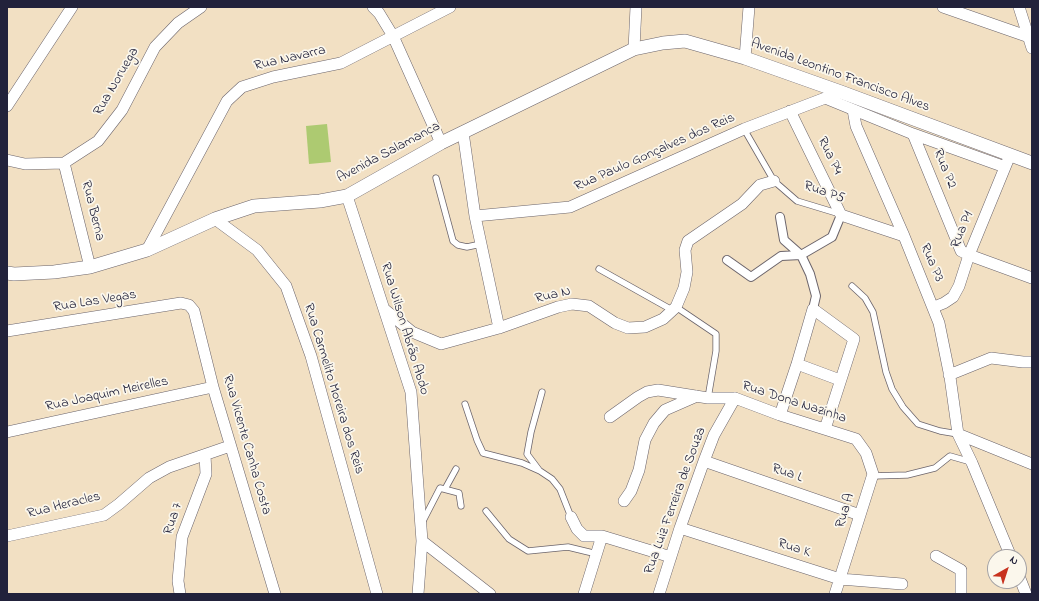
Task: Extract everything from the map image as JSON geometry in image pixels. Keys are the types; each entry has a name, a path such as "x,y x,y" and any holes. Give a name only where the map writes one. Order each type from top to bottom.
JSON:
{"street":[{"path":"7,106 72,7"},
{"name":"Rua Noruega","path":"64,163 98,141 122,110 155,47 178,23 201,7"},
{"path":"373,7 379,13 393,36 441,143"},
{"name":"Rua Navarra","path":"147,250 227,100 242,87 273,77 341,62 450,7"},
{"path":"634,49 636,7"},
{"path":"745,58 749,7"},
{"path":"1019,7 1031,41"},
{"path":"945,8 1031,41"},
{"name":"Avenida Leontino Francisco Alves","path":"634,49 663,43 685,41 745,58 1032,163"},
{"name":"Avenida Salamanca","path":"7,273 54,272 90,267 147,250 215,219 254,206 320,201 347,196 441,143 634,49"},
{"name":"Rua Paulo Gonçalves dos Reis","path":"475,216 570,207 744,129 841,92"},
{"name":"Avenida Leontino Francisco Alves","path":"825,98 913,134 1005,167"},
{"name":"Rua P3","path":"853,110 856,126 934,307 939,323 950,375 958,434 972,463 1008,549"},
{"name":"Rua P4","path":"790,111 841,215"},
{"path":"463,132 475,216 499,328"},
{"name":"Rua P2","path":"913,134 961,251 969,255"},
{"name":"Rua P1","path":"934,307 953,297 959,286 969,255 1010,155"},
{"path":"7,160 25,164 64,163"},
{"name":"Rua Berna","path":"64,163 90,267"},
{"path":"674,309 684,288 687,272 685,250 688,241 742,204 760,185 774,181"},
{"name":"Rua Wilson Abrão Abdo","path":"347,196 411,392 422,541 418,594"},
{"path":"727,260 751,277 781,256 801,255 832,237 841,215"},
{"name":"Rua P5","path":"841,215 904,236"},
{"path":"780,217 784,240 801,255 810,274 816,296 797,364 780,415"},
{"name":"Rua Carmelito Moreira dos Reis","path":"215,219 257,250 286,286 311,356 377,594"},
{"path":"969,255 1032,278"},
{"name":"Rua Las Vegas","path":"7,331 181,303 189,305"},
{"name":"Rua N","path":"384,309 412,332 441,344 499,328 558,307 572,304 589,306 615,323 628,328 645,327 663,319 674,309"},
{"name":"Rua Vicente Canha Costa","path":"189,305 194,311 213,387 274,594"},
{"path":"813,309 854,339 825,429"},
{"path":"950,375 991,358 1032,362"},
{"path":"797,364 840,380"},
{"name":"Rua Joaquim Meirelles","path":"7,432 213,387"},
{"name":"Rua Dona Nazinha","path":"610,417 638,397 647,392 658,390 703,397 735,398 780,415 856,439 866,453 872,476"},
{"path":"624,501 631,491 645,440 654,423 665,410 703,397"},
{"name":"Rua Luiz Ferreira de Souza","path":"659,594 680,528 714,435 735,398"},
{"path":"958,434 1032,464"},
{"name":"Rua Heracles","path":"7,536 104,515 149,478 169,467 230,446"},
{"name":"Rua 7","path":"180,594 178,581 182,537 206,474 205,455"},
{"name":"Rua L","path":"704,461 860,515"},
{"name":"Rua A","path":"835,594 872,476"},
{"path":"571,517 577,529 584,536 602,536 671,557"},
{"name":"Rua K","path":"680,528 840,579 902,584"},
{"path":"584,594 602,536"},
{"path":"422,541 490,594"},
{"path":"936,556 961,570 961,594"}],"lane":[{"name":"Rua P5","path":"744,129 774,181 797,201 841,215"},
{"path":"436,178 453,241 458,245 467,247 481,244"},
{"path":"598,269 674,309 716,334 716,351 703,397"},
{"path":"852,286 865,298 873,312 886,372 892,389 903,406 918,424 940,431 958,434"},
{"path":"542,392 531,432 527,454 540,470 552,479 560,489 571,517"},
{"path":"465,404 483,453 522,463 540,470"},
{"path":"872,476 907,475 935,468 950,456 972,463"},
{"path":"445,489 456,469"},
{"path":"421,525 440,488 459,493 461,506"},
{"path":"486,511 509,539 528,551 568,547 597,554"}],"green space":[{"path":"327,124 331,162 309,164 306,126"}]}
